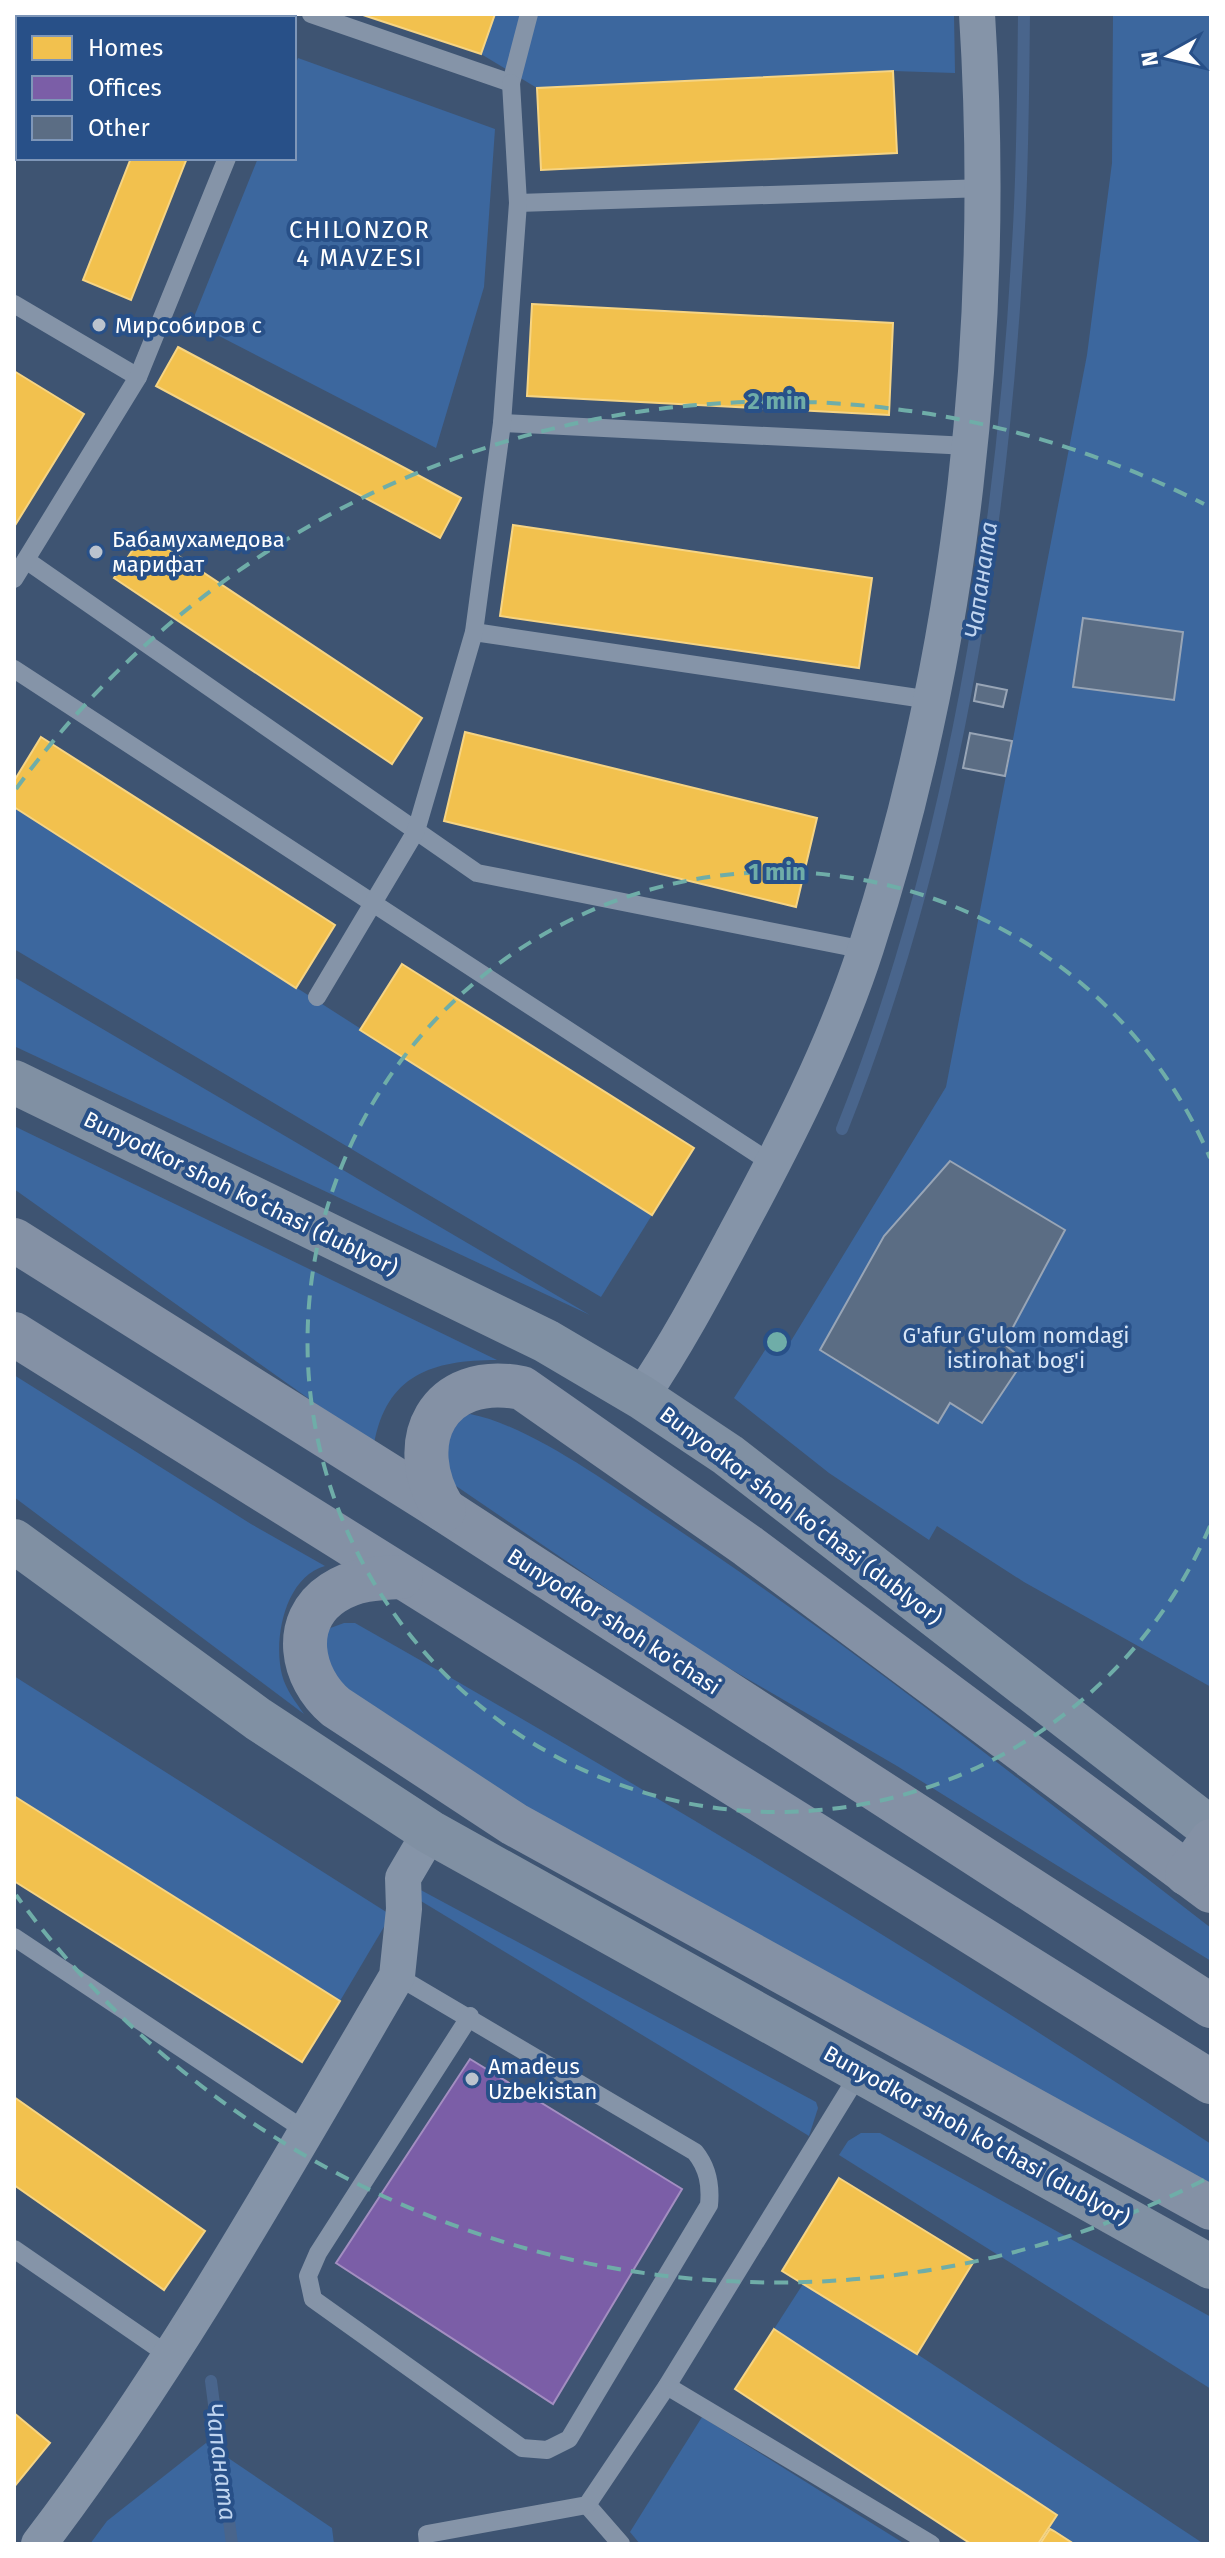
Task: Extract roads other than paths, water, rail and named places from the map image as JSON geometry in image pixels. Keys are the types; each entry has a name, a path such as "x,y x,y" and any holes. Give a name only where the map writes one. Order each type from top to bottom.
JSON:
{"main road":[{"name":"Bunyodkor shoh ko'chasi","path":"14,1240 444,1510 1211,2006"},
{"path":"14,1334 1211,2082"},
{"path":"444,1510 432,1487 426,1464 426,1439 435,1416 450,1400 473,1390 497,1386 522,1388 1203,1869"},
{"path":"401,1577 355,1583 334,1593 318,1607 307,1632 305,1657 313,1684 336,1707 514,1824 1211,2208"}],"street":[{"path":"641,1397 670,1355 773,1164 826,1050 865,950 904,817 931,700 969,446 982,305 985,188 977,14"},
{"name":"Bunyodkor shoh koʻchasi (dublyor)","path":"14,1082 546,1341 641,1397 728,1455 1211,1829"},
{"name":"Bunyodkor shoh koʻchasi (dublyor)","path":"14,1541 258,1719 430,1832 1211,2267"},
{"path":"39,2544 93,2473 171,2357 397,1976 404,1909 403,1878 430,1832"}],"lane":[{"path":"311,14 511,83"},
{"path":"317,997 416,831 474,632 502,423 518,203 511,83 529,14"},
{"path":"14,579 138,377 226,160"},
{"path":"518,203 985,188"},
{"path":"14,304 138,377"},
{"path":"502,423 969,446"},
{"path":"26,560 477,873 865,950"},
{"path":"474,632 931,700"},
{"path":"14,669 773,1164"},
{"path":"14,1937 306,2131"},
{"path":"397,1976 470,2016 695,2152 704,2163 710,2190 709,2205 569,2439 547,2450 522,2448 313,2299 308,2276 318,2253 470,2016"},
{"path":"428,2544 427,2534 587,2505 667,2386 861,2071"},
{"path":"14,2249 171,2357"},
{"path":"667,2386 931,2544"},
{"path":"587,2505 621,2544"}],"waterway":[{"name":"Чапаната","path":"842,1129 914,916 942,806 984,581 999,468 1018,244 1024,14"},
{"name":"Чапаната","path":"211,2381 232,2544"}],"place":[{"name":"Мирсобиров с","path":"99,325"},
{"name":"Бабамухамедова марифат","path":"96,552"},
{"name":"Amadeus Uzbekistan","path":"472,2079"}],"district":[{"name":"CHILONZOR 4 MAVZESI","path":"360,244"}],"park label":[{"name":"G'afur G'ulom nomdagi istirohat bog'i","path":"1016,1348"}]}
